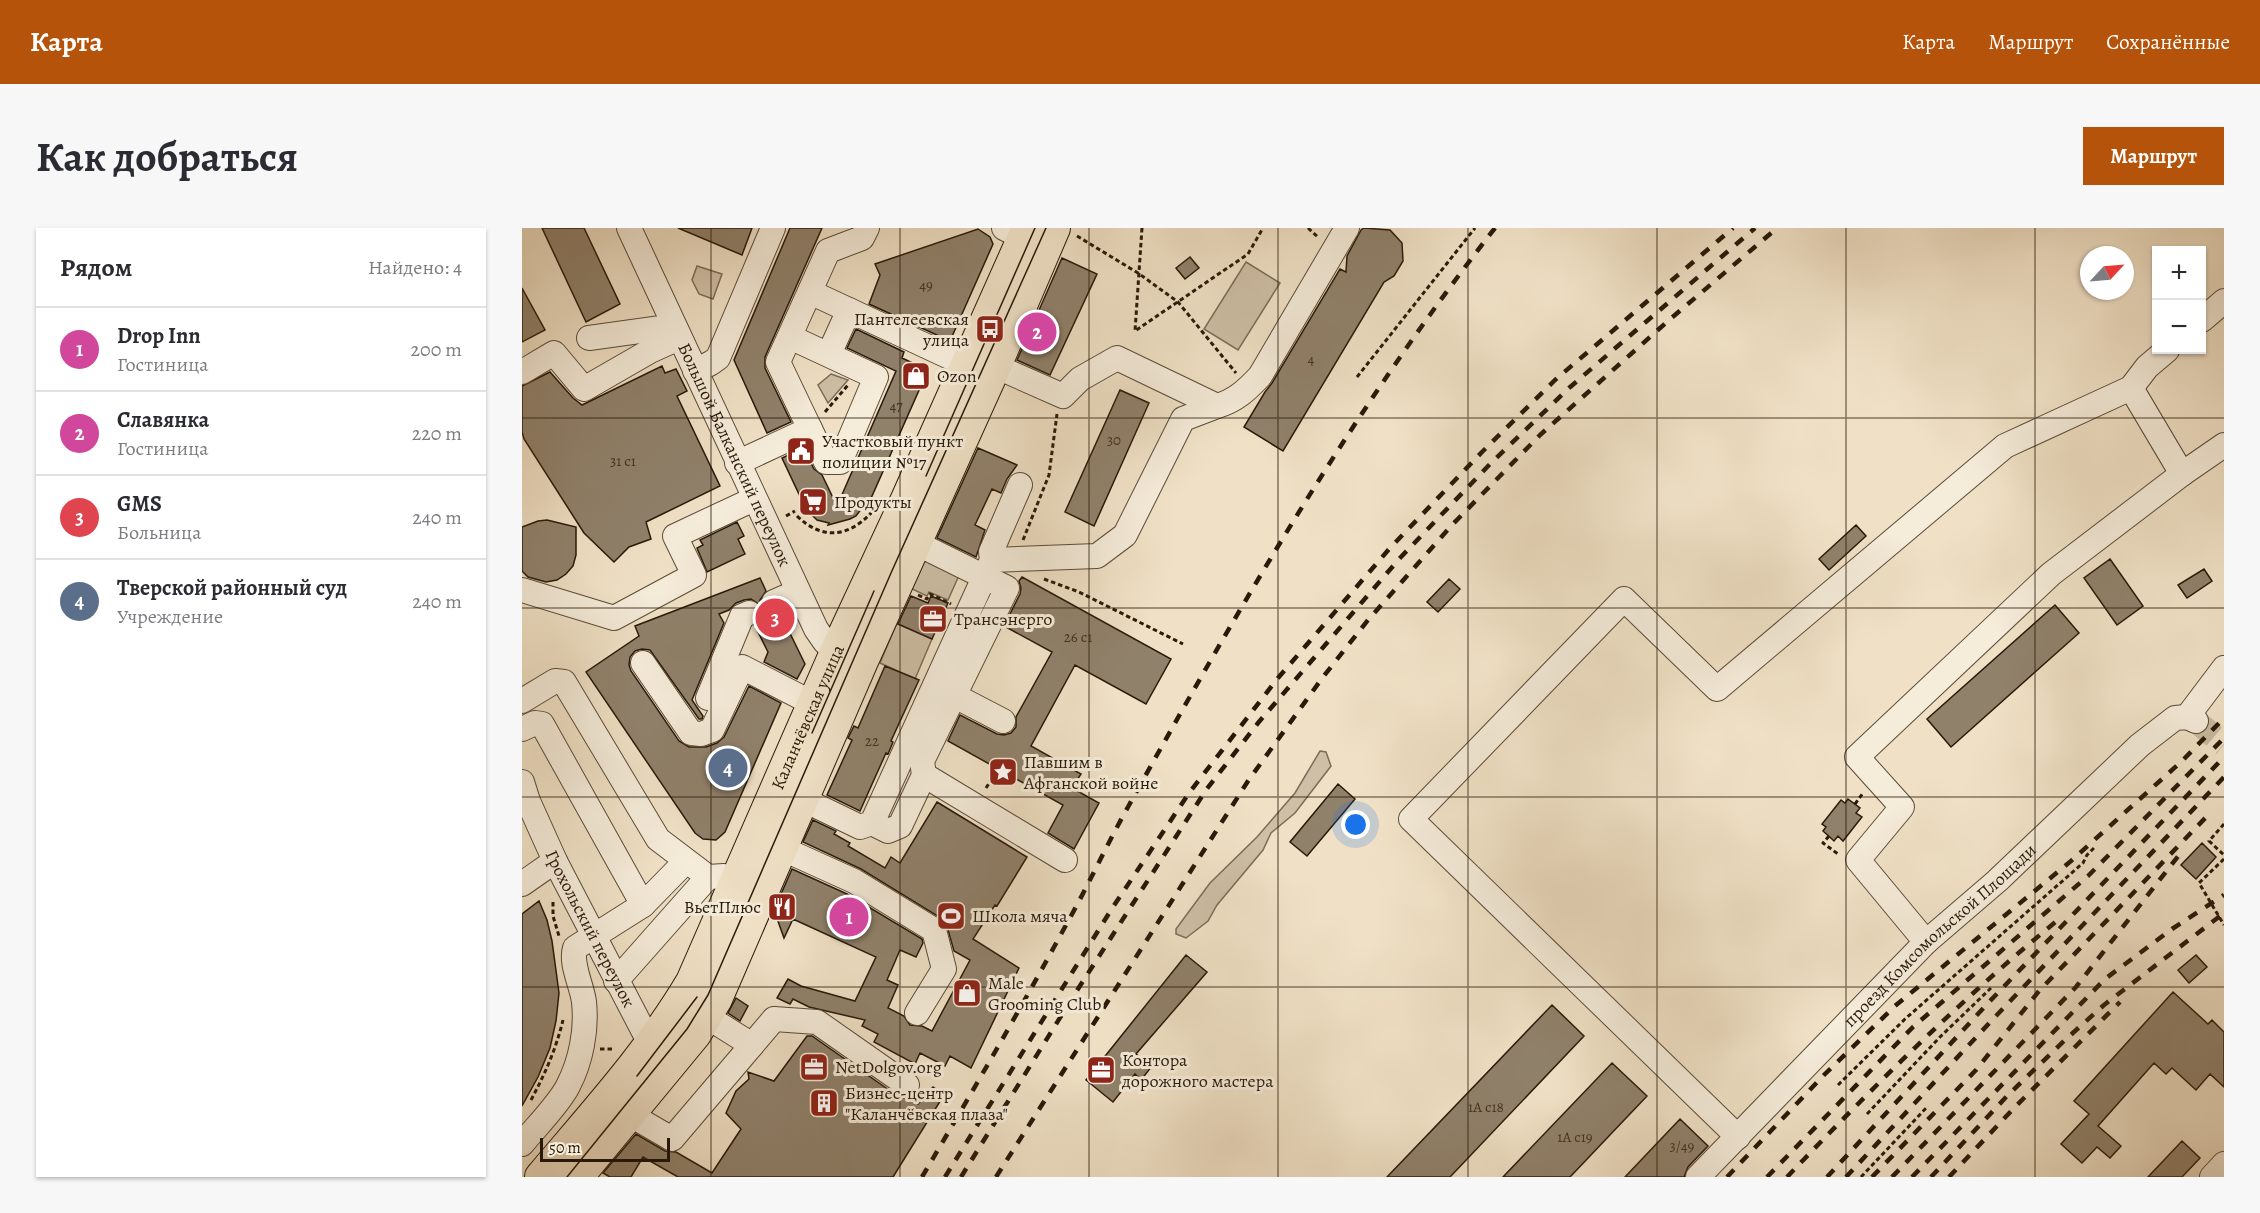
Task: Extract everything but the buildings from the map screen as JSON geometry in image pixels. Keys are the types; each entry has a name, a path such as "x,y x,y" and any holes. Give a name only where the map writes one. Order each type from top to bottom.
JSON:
{"main road":[{"name":"Каланчёвская улица","path":"581,1175 629,1114 657,1058 671,1018 692,982 814,704 850,656 916,543 981,365 1024,230"},
{"name":"Каланчёвская улица","path":"541,1177 657,1058 706,1017 720,990 802,799 850,656 981,365 1064,231"}],"street":[{"name":"Большой Балканский переулок","path":"629,228 816,630 825,642 850,656"},
{"path":"695,371 718,358 773,228"},
{"path":"790,337 876,377 840,462 826,462 778,362 828,251 862,238 867,228"},
{"path":"916,543 997,566 1097,556 1125,535 1183,419 1229,402 1260,376 1347,228"},
{"path":"581,1175 657,1058 705,993 850,656 1024,230"},
{"path":"810,292 981,365 1062,396 1080,379 1117,358 1216,406"},
{"path":"2206,317 2224,301"},
{"path":"829,354 849,310"},
{"path":"589,338 661,328 676,330"},
{"path":"522,372 554,353 584,389 650,351 676,330"},
{"path":"1738,1137 1411,819 1624,599 1717,689 2005,446 2131,388 2147,366 2162,354"},
{"path":"2131,388 2182,474"},
{"path":"737,463 810,429"},
{"path":"1926,942 1858,860 1902,807 1857,757 2051,574 2182,474 2224,445"},
{"path":"802,799 860,827 872,823 888,831 900,826 924,775 922,761 1007,588 991,552 1020,485"},
{"path":"522,590 614,618 694,575 675,536 754,499"},
{"path":"872,823 968,611 997,566"},
{"path":"774,602 797,591"},
{"path":"708,698 742,616 749,613"},
{"path":"643,663 691,733 701,734 712,730 742,667 814,704"},
{"name":"проезд Комсомольской Площади","path":"1698,1177 1926,942 1997,881 2140,745 2175,718 2192,719 2224,668"},
{"path":"522,701 555,681 564,682 658,839 708,877"},
{"path":"953,695 1003,721"},
{"path":"522,729 535,723 542,724 643,905"},
{"path":"924,775 1065,860"},
{"name":"Грохольский переулок","path":"522,782 555,861 657,1058"},
{"path":"781,848 854,881 934,930 944,969 917,1013"},
{"path":"522,884 555,861"},
{"path":"522,1144 567,1088 582,1048 586,1016 582,987 572,956 577,945 643,905 686,861"},
{"path":"616,981 708,877 741,873"},
{"path":"706,1017 752,1045"},
{"path":"629,1114 672,1138 774,1019 818,1022 907,1084"},
{"path":"2212,1177 2224,1164"}],"path":[{"path":"1142,228 1135,331 1248,254 1263,228"},
{"path":"1357,377 1476,228"},
{"path":"1064,231 1138,273 1178,302 1248,388"},
{"path":"810,429 861,370"},
{"path":"997,566 1049,475 1058,410"},
{"path":"797,516 810,528 822,532 851,528 862,522 872,512 881,516"},
{"path":"1036,576 1079,592 1183,644"},
{"path":"916,594 927,599 930,594 968,611"},
{"path":"2224,824 2209,841 2224,857 2199,883 2224,925"},
{"path":"1838,1085 1905,1019 2083,863 2094,848"},
{"path":"553,899 553,916 560,945"},
{"path":"1867,1114 1941,1036 1991,988"},
{"path":"528,1106 557,1046 563,1018"},
{"path":"1861,1177 1928,1106"}],"shaded area":[{"path":"1246,262 1280,283 1238,350 1204,329"},
{"path":"697,266 722,274 713,299 699,294 692,280"},
{"path":"831,374 848,380 828,403 818,385"},
{"path":"924,555 961,571 948,600 929,592 927,596 910,588"},
{"path":"897,623 932,639 915,679 880,663"},
{"path":"1320,751 1326,752 1331,766 1295,813 1271,833 1263,850 1217,905 1208,921 1186,938 1176,934 1176,929 1210,883 1257,837 1295,793"}],"tunnel":[{"path":"2196,721 2224,745"}],"tram line":[{"path":"926,476 1035,228"},
{"path":"567,1177 687,1029 708,995 891,573 1046,228"},
{"path":"812,733 874,591"},
{"path":"637,1076 697,997"}],"railway":[{"path":"922,1177 1031,989 1112,836 1212,657 1300,510 1394,366 1443,296 1495,228"},
{"path":"945,1177 1111,910 1189,793 1278,678 1390,548 1482,452 1555,380 1733,228"},
{"path":"961,1177 1206,790 1258,723 1400,558 1491,463 1569,388 1755,228"},
{"path":"996,1177 1248,781 1323,677 1368,620 1452,525 1540,435 1777,228"},
{"path":"1727,1177 1825,1074 1895,1006 2071,861 2182,761 2224,718"},
{"path":"1767,1177 1913,1027 2088,876 2224,738"},
{"path":"1827,1177 1990,1001 2224,757"},
{"path":"1846,1177 2224,777"},
{"path":"1872,1177 1976,1070 2039,991 2210,813"},
{"path":"1892,1177 2076,987 2179,855"},
{"path":"1912,1177 2105,979 2172,929 2224,895"},
{"path":"1931,1177 2008,1095 2065,1040 2104,1005 2224,913"},
{"path":"1787,1177 1918,1044 2058,920"},
{"path":"1949,1177 2120,1002"}],"place":[{"name":"Пантелеевская улица","path":"990,329"},
{"name":"Славянка","path":"1037,332"},
{"name":"Ozon","path":"916,376"},
{"name":"Участковый пункт полиции №17","path":"801,451"},
{"name":"Продукты","path":"813,502"},
{"name":"GMS","path":"775,618"},
{"name":"Трансэнерго","path":"933,619"},
{"name":"Тверской районный суд","path":"728,768"},
{"name":"Павшим в Афганской войне","path":"1003,772"},
{"name":"ВьетПлюс","path":"782,907"},
{"name":"Школа мяча","path":"951,916"},
{"name":"Drop Inn","path":"849,917"},
{"name":"Male Grooming Club","path":"967,993"},
{"name":"NetDolgov.org","path":"814,1067"},
{"name":"Контора дорожного мастера","path":"1101,1070"},
{"name":"Бизнес-центр \"Каланчёвская плаза\"","path":"824,1103"}]}
